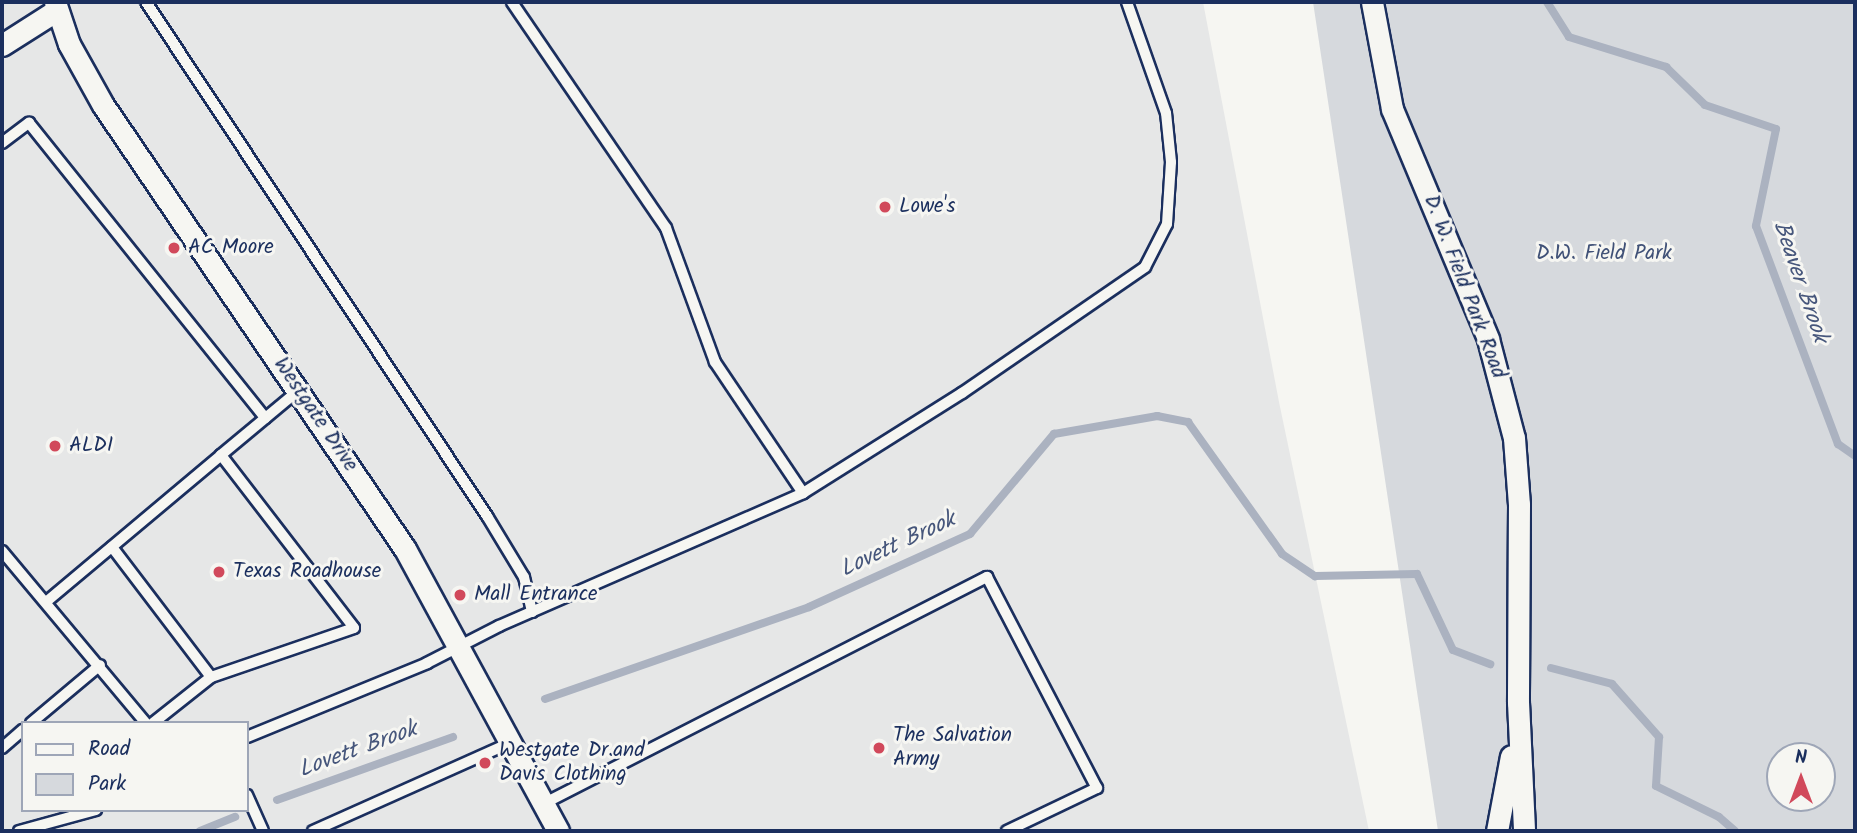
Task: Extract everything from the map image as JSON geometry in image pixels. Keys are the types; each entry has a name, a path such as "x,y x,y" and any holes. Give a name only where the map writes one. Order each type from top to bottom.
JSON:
{"street":[{"name":"D. W. Field Park Road","path":"1372,2 1392,109 1488,339 1507,405 1519,504 1518,702 1524,831"},
{"name":"Westgate Drive","path":"2,46 56,6 90,84 405,549 558,831"},
{"path":"1497,831 1518,702"}],"lane":[{"path":"146,2 487,516 524,577 532,612"},
{"path":"512,2 666,228 715,362 803,493"},
{"path":"248,737 459,648 532,612 803,493 962,393 1145,267 1167,224 1171,162 1166,113 1127,2"},
{"path":"2,144 29,123 265,418"},
{"path":"46,602 299,390"},
{"path":"156,721 211,677 354,628 221,455"},
{"path":"112,547 211,677"},
{"path":"2,551 144,721"},
{"path":"543,804 987,576 1097,788 1007,831"},
{"path":"34,721 100,665"},
{"path":"2,748 21,732"},
{"path":"313,831 510,743"},
{"path":"248,797 262,831"},
{"path":"19,831 89,812"}],"shaded area":[{"path":"2,2 1203,2 1279,402 1369,831 2,831"}],"green space":[{"name":"D.W. Field Park","path":"1313,2 1855,2 1855,831 1438,831"}],"waterway":[{"name":"Beaver Brook","path":"1547,2 1569,37 1666,67 1705,105 1776,129 1756,226 1838,444 1855,456"},
{"name":"Lovett Brook","path":"545,699 809,607 970,534 1054,434 1157,416 1188,422 1282,554 1315,576 1417,574 1453,650 1490,664"},
{"name":"Lovett Brook","path":"1551,668 1612,684 1659,737 1656,786 1719,817 1735,831"},
{"name":"Lovett Brook","path":"277,800 453,737"},
{"name":"Lovett Brook","path":"200,831 235,817"}],"place":[{"name":"Lowe's","path":"885,207"},
{"name":"AC Moore","path":"174,248"},
{"name":"ALDI","path":"55,446"},
{"name":"Texas Roadhouse","path":"219,572"},
{"name":"Mall Entrance","path":"460,595"},
{"name":"The Salvation Army","path":"879,748"},
{"name":"Westgate Dr.and Davis Clothing","path":"485,763"}]}
